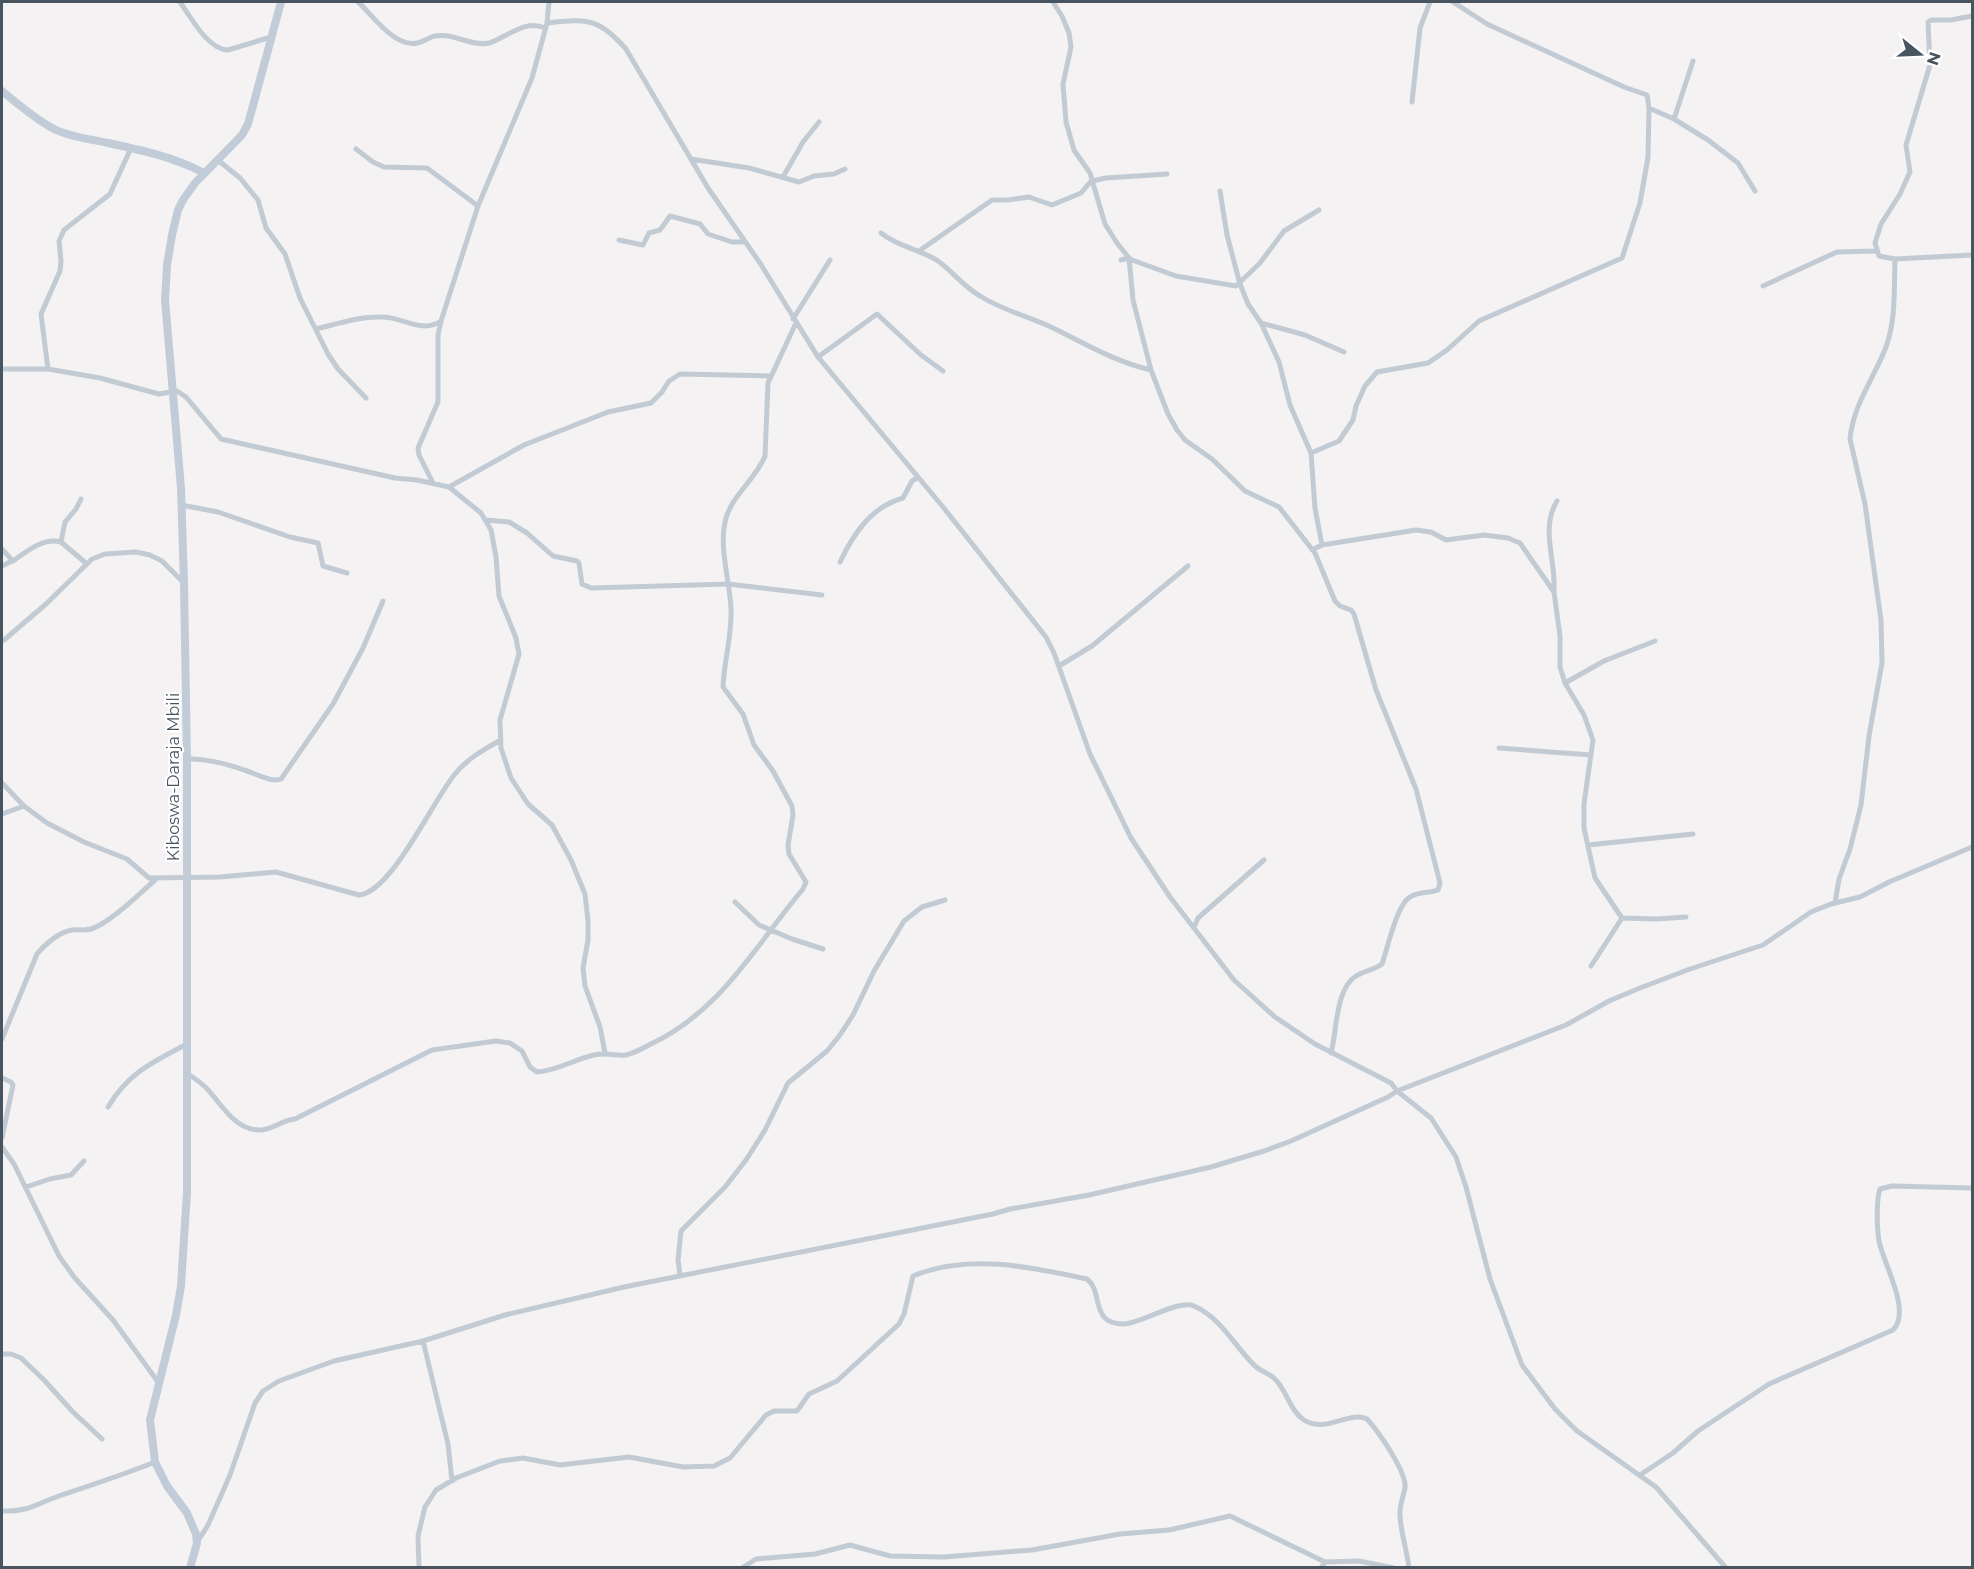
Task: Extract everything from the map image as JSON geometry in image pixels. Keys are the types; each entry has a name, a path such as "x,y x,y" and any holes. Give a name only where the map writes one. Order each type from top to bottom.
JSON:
{"main road":[{"name":"Kiboswa-Daraja Mbili","path":"197,1543 196,1534 186,1513 167,1486 155,1462 150,1420 176,1315 182,1276 187,1192 187,759 184,583 181,504 165,300 167,265 178,210 188,191 204,173 219,161 242,135 248,124 280,2"},
{"path":"2,91 34,117 55,129 76,137 131,148 183,162 204,173"},
{"path":"190,1568 197,1543"}],"street":[{"path":"180,2 209,41 222,50 271,37"},
{"path":"358,2 385,30 409,43 416,43 434,35 485,44 517,29 585,20 598,25 614,36 632,59 691,159 760,263 818,357 1046,637 1059,666 1093,762 1131,838 1149,867 1234,980 1261,1006 1331,1053 1391,1083 1397,1091 1431,1118 1456,1156 1467,1187 1490,1278 1522,1365 1555,1409 1577,1431 1656,1487 1726,1568"},
{"path":"433,483 419,455 418,448 438,402 438,335 441,321 478,206 524,99 541,47 549,2"},
{"path":"1053,2 1069,33 1071,47 1063,84 1066,122 1074,150 1090,172 1105,224 1132,261 1176,276 1236,286 1260,263 1284,231 1319,210"},
{"path":"1412,102 1420,28 1430,2"},
{"path":"1311,453 1339,441 1353,420 1356,406 1365,386 1377,372 1428,363 1447,350 1479,321 1622,258 1640,203 1648,157 1647,95 1624,87 1486,24 1453,2"},
{"path":"1972,16 1928,22 1930,64 1906,145 1910,172 1900,194 1881,224 1875,243 1876,251 1883,258 1972,255"},
{"path":"1674,119 1693,62"},
{"path":"1649,108 1674,119 1708,140 1738,163 1755,191"},
{"path":"783,177 803,142 819,122"},
{"path":"48,369 41,314 60,272 60,237 64,230 110,194 131,148"},
{"path":"356,149 384,167 427,168 478,206"},
{"path":"691,159 749,168 801,182 814,176 834,174 845,169"},
{"path":"219,161 245,183 258,200 266,228 285,254 300,298 316,329 338,369 366,398"},
{"path":"919,251 992,200 1029,197 1052,205 1082,193 1092,181 1167,174"},
{"path":"1220,191 1227,235 1240,284 1248,304 1262,323 1279,362 1290,405 1311,453 1315,508 1322,545"},
{"path":"619,240 643,244 648,233 660,230 670,216 700,224 708,234 732,242 744,242"},
{"path":"881,233 938,262 979,296 1013,314 1050,327 1127,365 1151,370"},
{"path":"1763,286 1837,252 1876,251"},
{"path":"1121,260 1129,258"},
{"path":"1129,258 1133,300 1151,370 1168,414 1177,430 1185,440 1212,459 1245,491 1279,507 1312,550 1322,567 1335,601 1340,606 1352,610 1376,690 1416,789 1440,883 1438,890 1410,896 1394,924 1382,964 1355,976 1347,987 1336,1019 1331,1053"},
{"path":"1835,903 1839,879 1850,849 1861,805 1881,663 1881,620 1878,597 1865,504 1850,439 1851,429 1868,382 1885,349 1892,327 1895,259"},
{"path":"188,1074 209,1091 230,1117 260,1130 295,1119 432,1050 496,1041 510,1043 522,1051 530,1067 537,1072 594,1055 605,1053 625,1055 665,1038 704,1010 724,989 803,889 806,882 789,854 792,806 782,792 773,771 754,745 743,714 723,687 731,624 724,525 729,509 765,456 766,395 770,376 794,321 830,260"},
{"path":"818,357 877,314 921,355 943,371"},
{"path":"316,329 384,316 424,327 431,327 441,321"},
{"path":"1262,323 1305,334 1344,352"},
{"path":"2,369 48,369 100,378 159,394 182,393 220,439 394,478 449,487 472,504 486,520 494,541 499,596 519,646 518,662 500,720 499,741 511,778 528,804 552,825 571,860 585,894 588,921 588,940 583,968 585,986 600,1027 605,1053"},
{"path":"449,487 524,445 608,412 651,403 669,381 680,374 770,376"},
{"path":"840,562 857,530 890,502 903,498 912,481 917,478"},
{"path":"61,542 65,522 81,499"},
{"path":"1557,501 1551,511 1548,533 1555,575 1554,592 1560,636 1560,667 1565,683 1590,727 1593,740 1584,804 1584,828 1594,878 1622,918"},
{"path":"181,504 218,512 290,537 318,543 323,566 347,573"},
{"path":"486,520 509,522 527,533 553,556 577,561 582,584 591,588 728,584 822,595"},
{"path":"1312,550 1322,545 1416,530 1431,532 1446,540 1474,535 1508,538 1520,543 1554,592"},
{"path":"2,567 34,546 49,541 61,542 87,564"},
{"path":"2,549 12,561"},
{"path":"4,640 46,604 87,564 105,554 136,552 150,555 162,561 184,583"},
{"path":"1059,666 1092,646 1188,566"},
{"path":"187,759 203,760 243,769 274,780 281,779 333,704 363,648 383,601"},
{"path":"1565,683 1604,661 1655,641"},
{"path":"2,783 24,806 68,834 127,859 145,876 155,880 276,872 359,895 371,892 406,850 456,772 472,757 499,741"},
{"path":"1499,748 1591,755"},
{"path":"2,814 24,806"},
{"path":"1588,845 1693,834"},
{"path":"197,1543 223,1492 255,1403 263,1391 279,1381 334,1361 423,1341 505,1315 680,1275 1089,1195 1211,1167 1264,1151 1291,1141 1397,1091 1566,1025 1609,1001 1650,984 1763,945 1803,916 1835,903 1860,897 1888,882 1972,847"},
{"path":"1194,927 1198,918 1264,860"},
{"path":"2,1039 34,960 42,948 72,930 90,929 100,924 132,901 155,880"},
{"path":"680,1275 678,1260 681,1232 725,1187 746,1160 765,1130 788,1083 827,1051 840,1035 904,921 921,907 945,900"},
{"path":"735,902 759,925 823,949"},
{"path":"1622,918 1657,919 1686,916"},
{"path":"1591,966 1622,918"},
{"path":"108,1107 122,1085 157,1060 188,1044"},
{"path":"2,1078 13,1085 2,1138"},
{"path":"2,1147 14,1164 65,1266 113,1320 158,1382"},
{"path":"26,1187 71,1175 84,1161"},
{"path":"1640,1475 1679,1449 1698,1431 1769,1384 1893,1330 1897,1326 1899,1321 1897,1295 1879,1240 1878,1192 1880,1189 1892,1186 1972,1188"},
{"path":"419,1568 418,1536 422,1515 436,1490 452,1481 500,1461 523,1458 560,1465 628,1457 683,1467 704,1467 721,1463 730,1458 766,1415 774,1411 797,1411 808,1394 837,1381 899,1324 904,1314 913,1276 958,1265 992,1264 1036,1269 1087,1279 1092,1285 1100,1312 1114,1323 1126,1324 1185,1305 1192,1306 1222,1327 1258,1369 1276,1380 1302,1419 1323,1425 1359,1417 1366,1419 1397,1463 1404,1478 1405,1488 1400,1516 1410,1568"},
{"path":"423,1341 448,1444 452,1481"},
{"path":"2,1354 21,1358 102,1439"},
{"path":"2,1511 20,1511 31,1508 155,1462"},
{"path":"742,1568 756,1559 815,1554 850,1545 890,1556 944,1557 1032,1550 1120,1534 1169,1530 1230,1516 1323,1565 1359,1561 1394,1568"}]}
